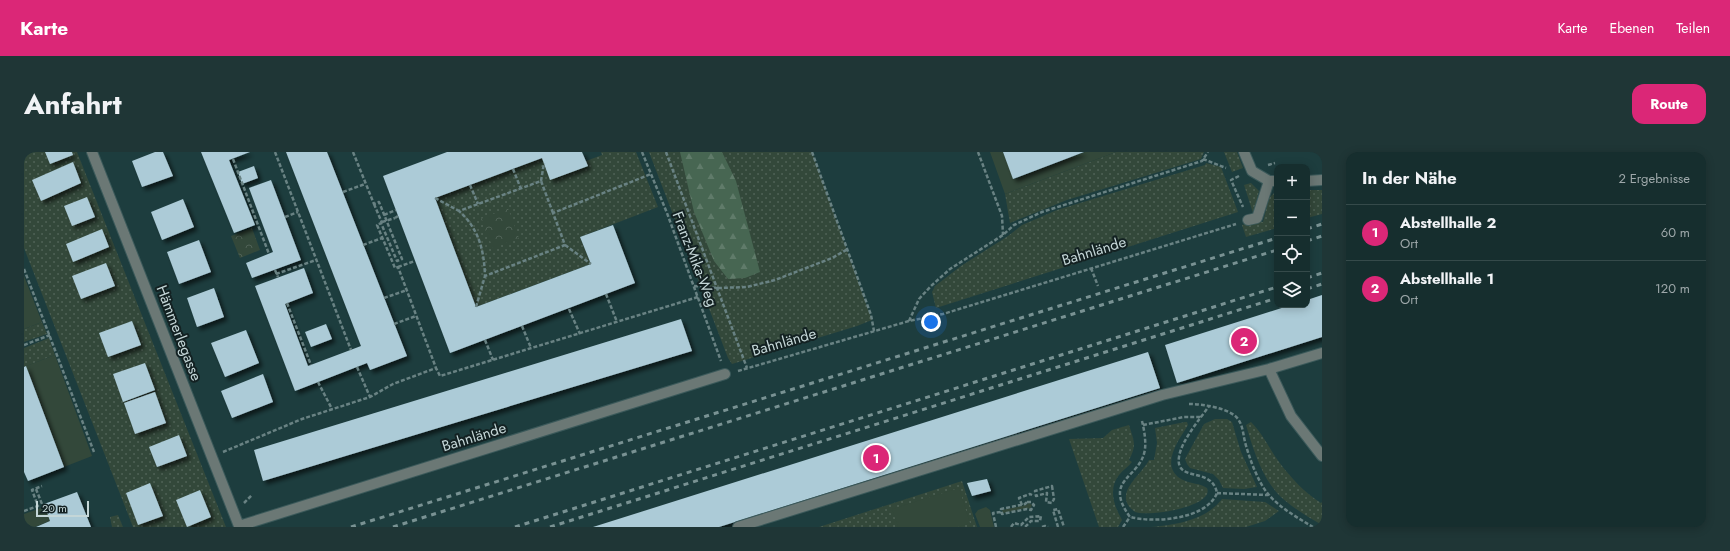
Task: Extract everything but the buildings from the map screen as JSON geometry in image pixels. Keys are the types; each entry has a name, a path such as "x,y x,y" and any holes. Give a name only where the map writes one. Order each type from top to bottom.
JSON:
{"street":[{"name":"Hämmerlegasse","path":"92,152 239,526"},
{"path":"1244,152 1252,171 1273,181 1257,218 1248,220"},
{"path":"1310,181 1322,180"},
{"path":"738,527 1162,395 1269,369 1322,353"},
{"path":"1269,369 1291,416 1322,456"},
{"name":"Bahnlände","path":"239,526 725,374"}],"path":[{"path":"275,152 351,350"},
{"path":"353,152 397,261 402,259 379,202 374,204"},
{"name":"Franz-Mika-Weg","path":"642,152 694,286 725,374"},
{"path":"666,152 719,288 747,368"},
{"path":"812,152 871,315 874,331"},
{"path":"978,152 1002,216 1003,235"},
{"path":"909,321 919,299 931,286 950,269 1003,235 1014,225 1042,212 1202,162 1208,152"},
{"path":"233,159 268,254"},
{"path":"1204,159 1226,168"},
{"path":"544,162 541,181 565,245 590,264"},
{"path":"513,168 521,189"},
{"path":"1248,220 1231,180 1252,171"},
{"path":"553,214 651,174"},
{"path":"459,211 541,181"},
{"path":"343,192 365,184"},
{"path":"470,185 478,204"},
{"path":"435,198 459,211 472,225 479,241 485,258 485,276 476,307"},
{"path":"384,215 396,210"},
{"path":"285,217 298,212"},
{"path":"397,217 377,225 382,238 395,268 415,261"},
{"name":"Bahnlände","path":"725,374 909,321 943,314 1248,220"},
{"path":"258,227 263,225"},
{"path":"363,245 382,238"},
{"path":"485,276 565,245"},
{"path":"694,286 719,288 747,286 775,280 832,258 848,249"},
{"path":"275,270 277,276 316,260"},
{"path":"398,267 440,376 698,297"},
{"path":"1091,268 1098,286"},
{"path":"24,270 94,452"},
{"path":"384,298 407,290"},
{"path":"606,294 617,322"},
{"path":"287,303 311,365"},
{"path":"569,308 580,334"},
{"path":"394,324 416,316"},
{"path":"522,326 531,348"},
{"path":"24,345 50,335"},
{"path":"485,340 494,360"},
{"path":"357,367 370,397"},
{"path":"212,457 266,433 370,397 393,384 436,368"},
{"path":"318,382 332,409"},
{"path":"1185,405 1209,406 1228,412 1237,418 1241,424 1245,443 1254,467 1268,495 1291,513 1313,527"},
{"path":"1209,406 1182,446 1178,456 1178,462 1186,472 1207,478 1213,482 1217,493"},
{"path":"1143,425 1184,417 1201,417"},
{"path":"1142,421 1145,438 1145,450 1141,459 1122,485 1119,494 1122,504 1130,517 1150,520 1183,516 1200,510 1210,504 1217,493"},
{"path":"24,511 38,506 32,490 42,486"},
{"path":"1001,512 1001,509 1030,502 1035,491 1052,486 1054,499 1052,504 1058,527"},
{"path":"36,489 44,509 46,508"},
{"path":"1022,505 1019,498 1047,493 1046,502 1052,504"},
{"path":"1217,493 1268,495"},
{"path":"996,527 993,513 1001,512 1002,514 1026,509 1031,510 1034,505 1030,502"},
{"path":"1054,510 1058,508 1064,527"},
{"path":"1011,527 1014,523 1019,525 1022,524 1026,518 1032,516 1041,516 1040,521 1043,526 1048,527"},
{"path":"1123,527 1130,517"},
{"path":"1025,527 1031,521 1040,521"}],"green space":[{"path":"24,152 77,152 226,527 133,527 24,248"},
{"path":"601,152 636,152 658,207 580,237 591,264 476,307 435,198 542,158 586,161 602,155"},
{"path":"649,152 812,152 872,320 857,326 732,364 728,358"},
{"path":"680,152 722,152 736,181 760,272 745,278 728,279 714,261 694,212"},
{"path":"990,152 1003,152 1014,179 1085,152 1116,152 1005,194"},
{"path":"1116,152 1204,152 1201,159 1067,200 1010,223 1005,194"},
{"path":"1224,152 1237,152 1243,168 1232,172"},
{"path":"1206,163 1221,167 1238,212 936,308 932,292 935,286 961,266 1008,236 1022,225 1057,210 1205,165"},
{"path":"1251,183 1259,191 1253,213 1244,185"},
{"path":"1310,190 1322,190 1322,214 1310,217"},
{"path":"1274,193 1274,229 1246,237 1242,225 1256,221 1263,222 1269,198"},
{"path":"508,208 519,238 493,248 481,219"},
{"path":"252,228 260,250 240,258 231,236"},
{"path":"24,276 42,322 24,329"},
{"path":"42,322 47,334 24,342 24,329"},
{"path":"49,338 55,355 24,367 24,348"},
{"path":"55,355 92,456 64,467 26,366"},
{"path":"1215,419 1227,419 1232,422 1241,452 1257,487 1244,489 1223,488 1219,480 1213,474 1190,468 1187,464 1185,459 1204,424"},
{"path":"1187,422 1188,425 1173,453 1171,461 1172,468 1176,475 1183,480 1207,488 1207,495 1191,505 1179,509 1153,513 1135,512 1128,505 1126,499 1127,492 1130,485 1149,460 1154,460 1157,443 1155,428"},
{"path":"1251,422 1293,479 1309,494 1321,503 1322,502 1322,525 1286,501 1268,482 1255,454 1246,425"},
{"path":"1129,425 1134,443 1129,460 1132,462 1119,475 1113,492 1113,498 1122,520 1118,527 1099,527 1069,439 1103,438 1112,430"},
{"path":"962,481 977,527 819,527"},
{"path":"959,488 970,523 958,527 898,527 892,509"},
{"path":"1222,499 1265,502 1279,511 1265,521 1246,527 1151,527 1180,523 1199,517 1208,512"},
{"path":"1029,503 1032,505 1030,509 1027,508 1003,513 1002,510 1026,505"},
{"path":"986,507 990,510 994,527 980,527 975,514 978,510"},
{"path":"41,508 43,512 47,511 50,521 35,527 24,527 24,514"},
{"path":"118,515 123,527 112,527 110,517"}],"railway":[{"path":"1310,228 1322,224"},
{"path":"1310,240 1322,236"},
{"path":"351,527 1274,239"},
{"path":"393,527 1274,251"},
{"path":"1310,277 1322,273"},
{"path":"1310,288 1322,284"},
{"path":"515,527 1274,288"},
{"path":"550,527 1274,299"}],"place":[{"name":"Abstellhalle 1","path":"1244,341"},
{"name":"Abstellhalle 2","path":"876,458"}]}
